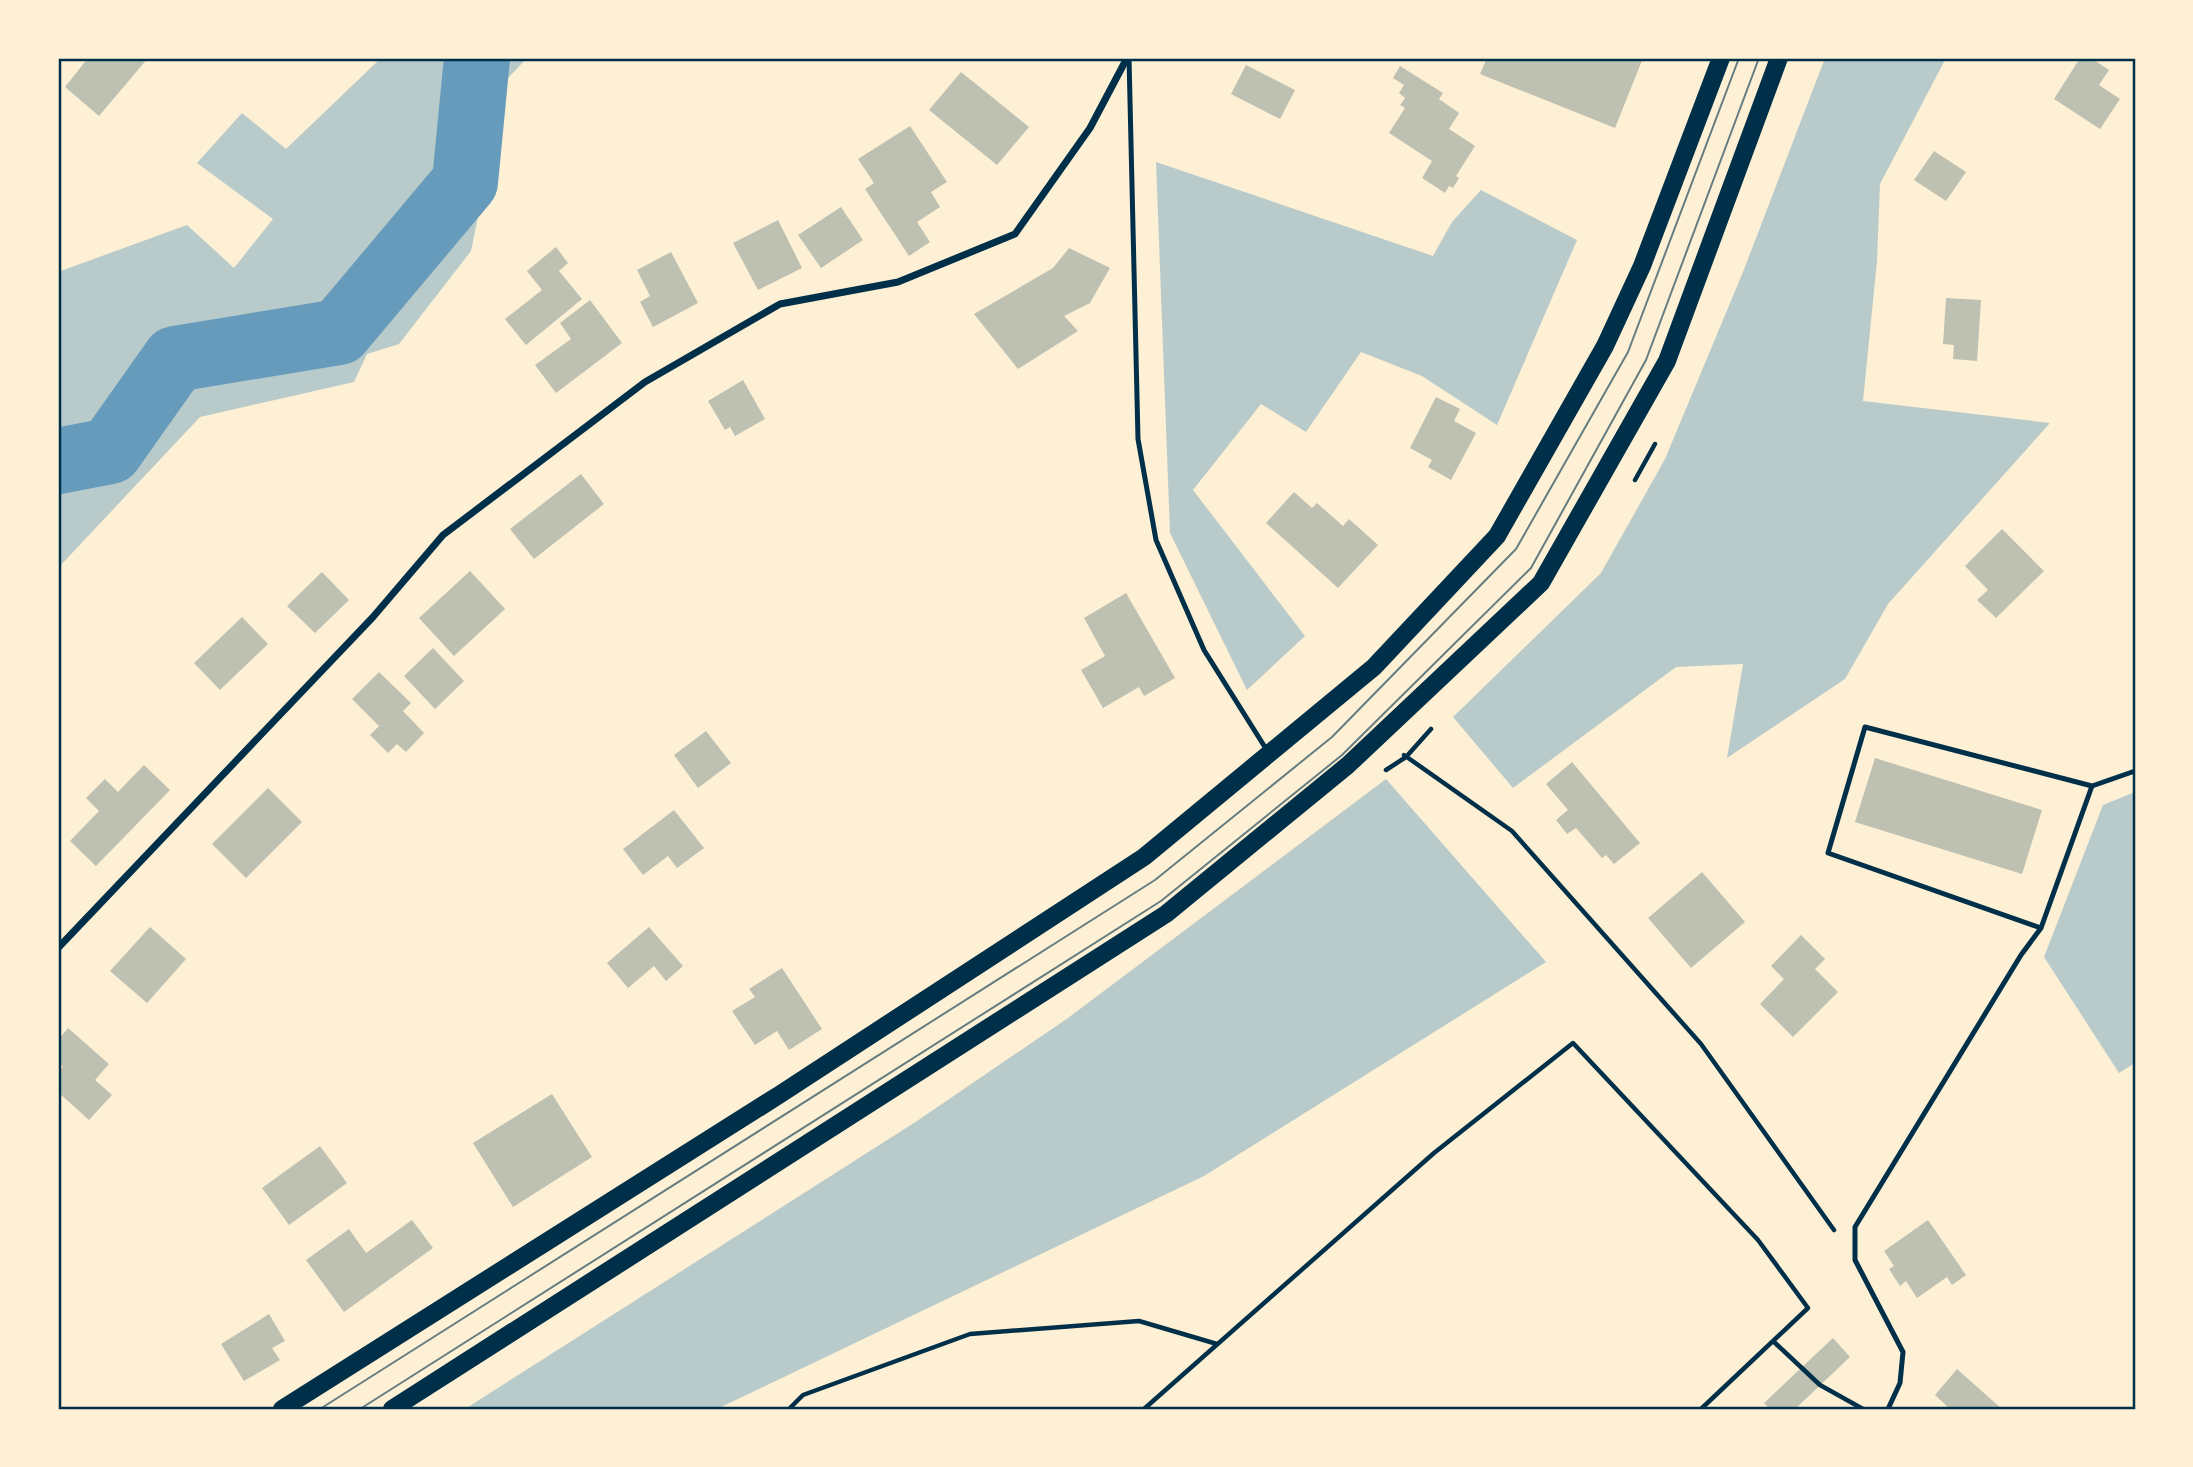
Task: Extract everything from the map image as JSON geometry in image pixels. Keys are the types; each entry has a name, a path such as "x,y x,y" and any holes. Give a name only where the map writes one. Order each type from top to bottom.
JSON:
{"main road":[{"path":"282,1409 779,1095 1144,856 1374,667 1497,536 1605,346 1642,266 1721,58"},
{"path":"392,1409 1166,914 1348,765 1541,583 1667,361 1779,58"}],"street":[{"path":"58,948 373,617 443,535 645,382 780,304 898,282 1015,234 1090,128 1128,58"}],"lane":[{"path":"1128,58 1138,439 1157,540 1204,650 1269,754"},
{"path":"2041,928 1828,853 1865,727 2092,786 2135,771"},
{"path":"1888,1409 1900,1383 1903,1352 1855,1260 1855,1227 2014,967 2041,928 2092,786"}],"path":[{"path":"1406,757 1512,831 1701,1044 1855,1260"},
{"path":"1144,1409 1434,1153 1573,1043 1758,1240 1808,1308 1701,1409"},
{"path":"789,1409 803,1395 970,1334 1139,1321 1217,1344"},
{"path":"1773,1341 1820,1385 1863,1409"}],"shaded area":[{"path":"381,58 527,58 485,102 490,158 471,251 399,344 367,354 354,382 200,417 58,568 58,272 187,225 234,268 273,219 197,163 242,113 286,149"},
{"path":"1825,58 1946,58 1880,184 1877,261 1863,401 2050,423 1888,604 1845,679 1727,758 1743,664 1676,667 1513,788 1453,717 1601,573 1665,459 1743,272"},
{"path":"1156,162 1433,256 1452,222 1481,190 1577,240 1497,425 1422,376 1361,352 1306,432 1261,404 1193,490 1305,636 1247,690 1170,533"},
{"path":"1386,779 1546,962 1204,1176 717,1409 465,1409 917,1121 1068,1018"},
{"path":"2135,792 2135,1063 2119,1073 2044,957 2103,805"}],"building":[{"path":"88,58 148,58 99,116 65,87"},
{"path":"1487,58 1643,58 1615,128 1480,74"},
{"path":"2080,58 2091,58 2109,70 2099,85 2120,99 2100,129 2054,99"},
{"path":"1246,65 1295,90 1280,119 1231,94"},
{"path":"1400,66 1443,93 1439,99 1459,113 1449,129 1475,146 1456,176 1459,178 1453,188 1449,186 1445,193 1422,178 1432,161 1389,133 1405,108 1400,105 1405,98 1399,93 1404,85 1393,78"},
{"path":"961,72 1029,127 997,165 929,110"},
{"path":"910,126 947,182 931,192 940,207 917,222 930,242 909,256 865,189 874,183 858,159"},
{"path":"1934,151 1966,172 1946,201 1914,180"},
{"path":"841,207 863,240 821,268 798,235"},
{"path":"778,220 802,268 758,290 733,243"},
{"path":"556,247 568,263 559,271 582,299 526,345 505,319 542,290 527,271"},
{"path":"1069,248 1110,268 1090,303 1064,316 1078,331 1018,369 974,314 1053,268"},
{"path":"671,252 698,303 653,327 640,302 650,296 637,270"},
{"path":"1946,298 1981,300 1977,361 1953,359 1954,345 1943,344"},
{"path":"590,300 622,343 556,393 535,365 571,339 560,323"},
{"path":"743,380 765,419 735,436 730,427 725,430 708,401"},
{"path":"1436,397 1460,409 1454,421 1476,433 1451,480 1428,467 1432,460 1410,448"},
{"path":"581,474 604,504 534,559 510,529"},
{"path":"1294,492 1312,508 1317,503 1343,526 1349,519 1378,545 1338,588 1266,523"},
{"path":"2002,529 2044,571 1996,618 1977,600 1988,590 1965,566"},
{"path":"470,571 505,609 454,656 419,618"},
{"path":"322,572 349,600 315,633 287,606"},
{"path":"1126,593 1175,678 1144,696 1139,687 1103,708 1081,670 1105,656 1084,618"},
{"path":"242,617 268,644 220,690 194,663"},
{"path":"433,648 464,681 435,709 404,676"},
{"path":"379,672 411,703 403,711 424,733 406,752 397,744 388,753 370,735 379,726 352,699"},
{"path":"706,731 731,763 698,788 674,755"},
{"path":"1875,758 2042,810 2022,874 1855,822"},
{"path":"1572,762 1640,843 1614,864 1606,855 1602,858 1576,828 1567,834 1556,820 1568,810 1546,784"},
{"path":"144,765 170,790 96,866 70,841 99,811 86,798 105,779 118,792"},
{"path":"268,788 302,822 246,878 212,844"},
{"path":"674,810 704,848 677,868 668,856 643,875 623,849"},
{"path":"1702,872 1745,922 1691,968 1648,918"},
{"path":"150,927 186,959 147,1003 110,971"},
{"path":"649,927 683,966 666,981 654,966 628,988 607,963"},
{"path":"1801,935 1825,959 1815,969 1838,992 1793,1037 1760,1004 1784,979 1771,966"},
{"path":"782,968 822,1029 789,1050 777,1031 755,1045 732,1011 755,997 749,989"},
{"path":"68,1028 109,1064 95,1080 112,1095 89,1120 58,1092 58,1072 63,1067 58,1062 58,1040"},
{"path":"552,1094 592,1157 513,1207 473,1143"},
{"path":"320,1146 347,1183 289,1225 262,1188"},
{"path":"412,1220 433,1248 344,1312 306,1260 349,1229 366,1253"},
{"path":"1928,1220 1966,1275 1952,1285 1947,1277 1917,1298 1906,1281 1900,1286 1889,1269 1894,1266 1884,1251"},
{"path":"269,1314 285,1341 272,1348 280,1360 244,1381 221,1344"},
{"path":"1833,1338 1850,1357 1795,1409 1770,1409 1764,1403"},
{"path":"1957,1369 2002,1409 1950,1409 1935,1395"}],"waterway":[{"path":"58,461 110,451 175,359 339,332 465,182 477,58"}],"tram line":[{"path":"320,1409 1155,880 1332,737 1516,549 1628,352 1739,58"},
{"path":"360,1409 1161,901 1342,755 1531,568 1646,360 1759,58"}]}
